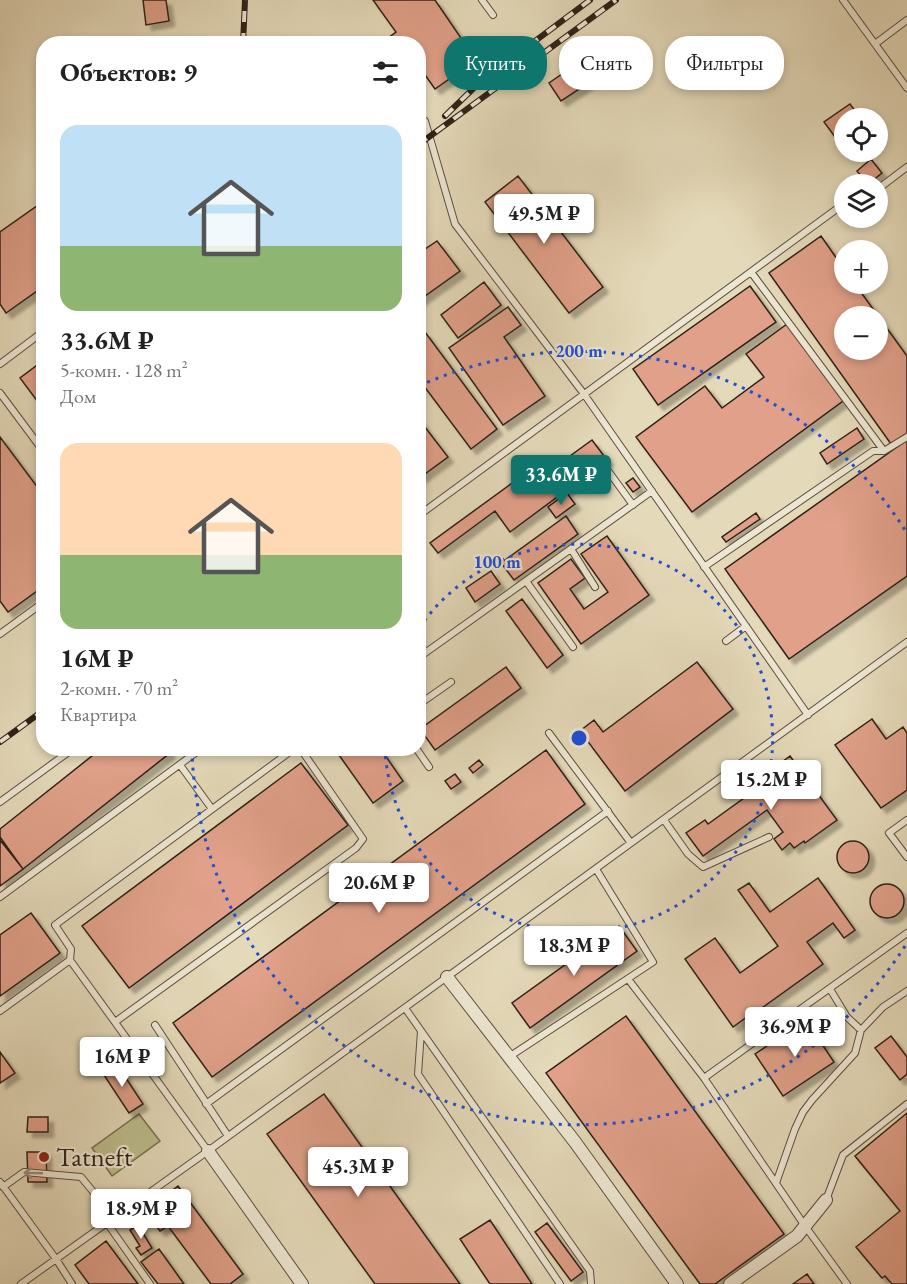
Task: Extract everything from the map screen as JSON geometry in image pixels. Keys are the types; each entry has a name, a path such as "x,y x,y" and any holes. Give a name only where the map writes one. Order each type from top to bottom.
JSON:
{"street":[{"path":"447,977 575,1142 677,1284"},
{"path":"208,1151 302,1284"},
{"path":"730,1284 797,1236 826,1200"}],"lane":[{"path":"482,0 494,15"},
{"path":"843,0 907,88"},
{"path":"875,44 907,20"},
{"path":"426,124 455,224 584,394 808,715"},
{"path":"888,181 907,167"},
{"path":"426,510 834,211"},
{"path":"752,272 884,451"},
{"path":"0,364 36,337"},
{"path":"0,393 36,441"},
{"path":"704,567 873,451 884,451 907,437"},
{"path":"609,472 633,505"},
{"path":"426,652 652,491"},
{"path":"571,549 595,587"},
{"path":"526,581 573,647"},
{"path":"0,633 36,608"},
{"path":"726,640 746,626"},
{"path":"21,1284 208,1151 907,642"},
{"path":"426,699 451,682"},
{"path":"549,733 632,843"},
{"path":"0,802 63,756"},
{"path":"0,897 192,756"},
{"path":"208,1151 70,960 71,949 54,925 284,756"},
{"path":"115,1022 356,848 363,839 306,756"},
{"path":"421,756 429,767"},
{"path":"180,765 212,809"},
{"path":"206,1104 608,812"},
{"path":"664,820 688,854 703,867 770,837"},
{"path":"907,820 889,832 907,857"},
{"path":"509,1057 653,962 596,869"},
{"path":"704,1078 907,933"},
{"path":"0,1011 70,960"},
{"path":"627,979 704,1078 847,1284"},
{"path":"830,988 847,1017 861,1030"},
{"path":"776,1183 803,1112 855,1053 861,1030 883,1007 907,991"},
{"path":"405,1008 590,1271 591,1284"},
{"path":"155,1025 228,1136"},
{"path":"421,1030 418,1074 560,1284"},
{"path":"826,1200 843,1155 907,1104"},
{"path":"72,1284 56,1258 2,1185 24,1172 81,1177 114,1217"},
{"path":"107,1222 150,1284"}],"green space":[{"path":"139,1114 160,1141 112,1176 92,1148"}],"building":[{"path":"143,0 166,0 169,21 146,25"},
{"path":"373,0 435,0 460,36 444,36 444,83 435,89 426,76 426,36 391,36 396,32"},
{"path":"559,76 559,90 578,90 561,101 549,83"},
{"path":"834,115 834,136 824,122"},
{"path":"868,162 873,162 882,173 860,174 857,171"},
{"path":"518,176 603,287 569,313 485,202"},
{"path":"36,207 36,292 6,313 0,304 0,232"},
{"path":"821,236 834,255 834,294 862,294 871,306 834,306 834,360 888,360 888,330 907,356 907,433 891,444 769,273"},
{"path":"437,241 460,271 426,295 426,249"},
{"path":"484,282 501,305 458,338 441,315"},
{"path":"750,286 776,322 658,405 633,369"},
{"path":"508,307 521,325 504,337 545,396 503,425 449,348"},
{"path":"787,324 843,401 692,512 636,437 705,386 722,408 764,377 746,354"},
{"path":"426,333 497,429 471,449 426,389"},
{"path":"36,366 36,399 20,378"},
{"path":"426,428 448,457 426,473"},
{"path":"857,428 864,439 827,464 820,453"},
{"path":"0,437 36,485 36,592 8,612 0,601"},
{"path":"592,440 607,460 510,532 495,511 438,553 430,543 545,459 552,469"},
{"path":"907,440 907,576 789,659 725,569"},
{"path":"633,478 640,487 633,492 626,483"},
{"path":"567,493 575,504 556,518 548,507"},
{"path":"756,513 760,519 726,542 722,537"},
{"path":"566,516 578,534 514,580 501,563"},
{"path":"607,536 649,595 581,644 538,583 571,559 585,578 570,589 584,609 608,592 581,554"},
{"path":"491,571 500,584 475,602 466,588"},
{"path":"522,599 563,655 547,668 506,611"},
{"path":"697,662 733,709 625,791 580,731 594,720 603,732"},
{"path":"506,667 521,688 435,750 426,737 426,725"},
{"path":"872,719 886,739 903,727 907,733 907,790 881,808 835,745"},
{"path":"546,750 585,804 212,1077 173,1023"},
{"path":"92,756 166,756 23,869 0,840 0,829"},
{"path":"340,756 386,756 403,781 373,803"},
{"path":"790,756 837,820 805,843 804,841 794,848 790,843 782,850 774,839 783,832 767,810 703,856 686,833 705,820 708,824 755,790 751,785"},
{"path":"479,760 483,765 473,773 469,768"},
{"path":"301,763 348,825 129,988 82,926"},
{"path":"455,774 461,782 451,789 445,781"},
{"path":"0,837 23,869 0,886"},
{"path":"853,841 865,845 869,857 865,869 853,873 841,869 837,857 841,845"},
{"path":"818,878 855,930 844,938 833,923 807,942 823,964 733,1027 685,959 715,938 740,973 778,946 738,890 749,883 770,912"},
{"path":"887,884 899,889 904,901 899,913 887,918 875,913 870,901 875,889"},
{"path":"31,913 60,953 0,996 0,935"},
{"path":"619,926 637,951 530,1028 512,1003"},
{"path":"626,1016 784,1234 715,1284 700,1284 546,1073"},
{"path":"806,1020 834,1062 783,1096 755,1054"},
{"path":"891,1036 907,1057 907,1074 900,1080 875,1048"},
{"path":"0,1052 15,1073 0,1083"},
{"path":"116,1063 143,1104 129,1113 102,1072"},
{"path":"324,1094 460,1284 375,1284 267,1134"},
{"path":"907,1113 907,1284 892,1284 885,1276 882,1278 856,1247 900,1211 855,1156"},
{"path":"28,1117 48,1117 48,1132 27,1132"},
{"path":"27,1152 46,1152 47,1182 28,1182"},
{"path":"178,1186 243,1274 230,1284 211,1284 168,1226 160,1231 145,1211"},
{"path":"490,1220 532,1284 490,1284 460,1239"},
{"path":"547,1223 583,1272 571,1281 535,1232"},
{"path":"138,1225 152,1248 141,1255 136,1248 140,1246 130,1230"},
{"path":"106,1241 138,1284 89,1284 75,1265"},
{"path":"159,1249 184,1284 158,1284 141,1262"},
{"path":"807,1274 814,1284 793,1284"}],"railway":[{"path":"243,36 245,0"},
{"path":"445,116 479,83 590,0"},
{"path":"426,139 616,0"},
{"path":"0,742 36,716"}],"place":[{"name":"Tatneft","path":"44,1157"}]}
